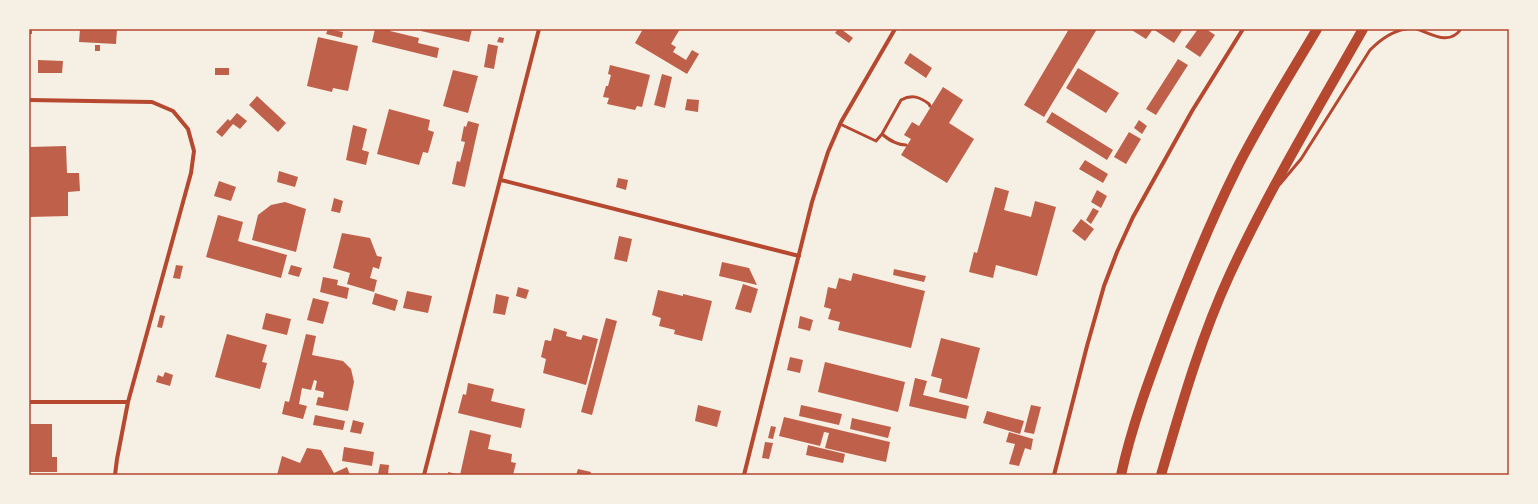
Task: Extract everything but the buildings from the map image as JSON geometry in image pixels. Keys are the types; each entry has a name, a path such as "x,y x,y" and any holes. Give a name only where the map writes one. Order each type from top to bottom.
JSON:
{"main road":[{"path":"1121,475 1145,390 1207,232 1238,167 1278,94 1317,29"},
{"path":"1161,475 1202,345 1230,275 1270,193 1363,29"}],"street":[{"path":"424,475 539,29"},
{"path":"744,475 820,175 840,124 894,29"},
{"path":"1054,475 1104,286 1117,252 1133,217 1192,111 1243,29"},
{"path":"29,100 152,102 173,111 188,129 194,151 191,173 128,402 115,475"},
{"path":"501,180 799,256"},
{"path":"29,402 128,402"}],"lane":[{"path":"1270,193 1289,175 1301,159 1370,50 1385,37 1394,32 1406,29"},
{"path":"1416,29 1445,39 1452,38 1461,29"},
{"path":"840,124 876,141 882,134 901,100 910,96 918,97 926,101 930,106"},
{"path":"882,134 894,143 906,145"}]}
